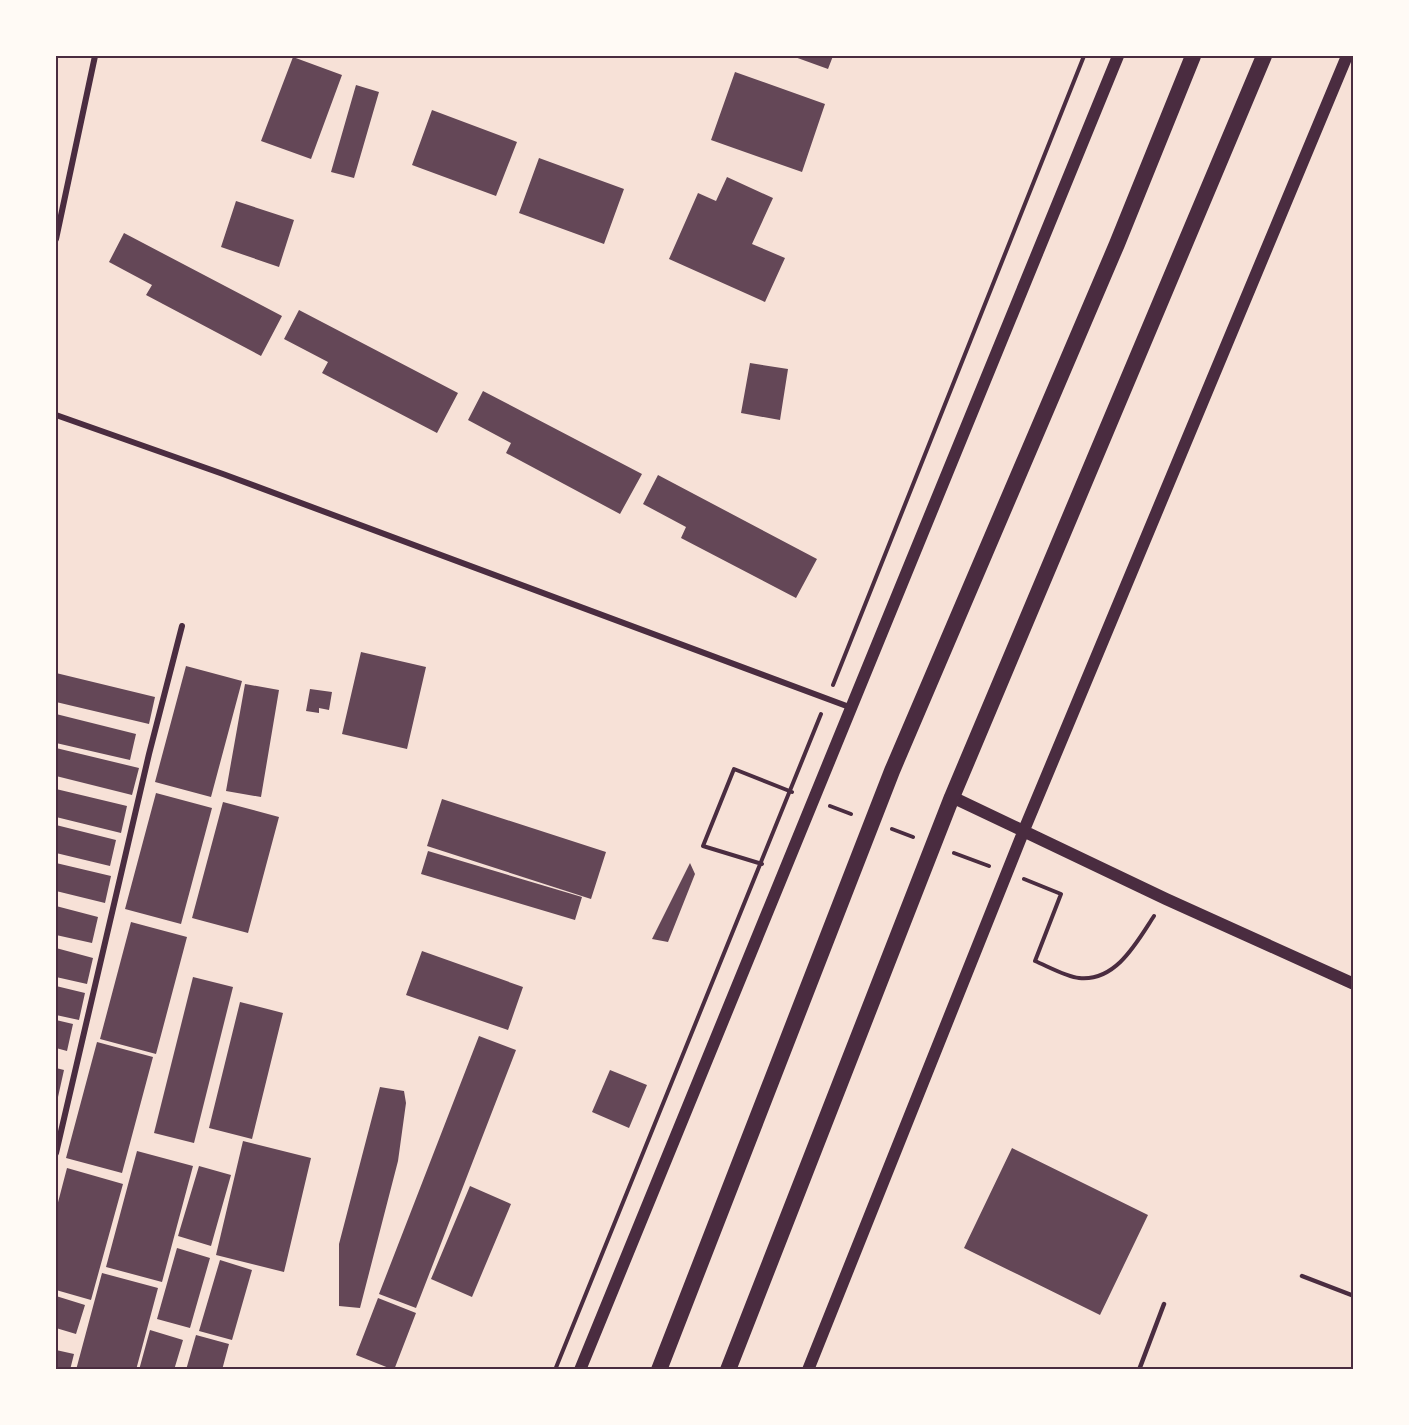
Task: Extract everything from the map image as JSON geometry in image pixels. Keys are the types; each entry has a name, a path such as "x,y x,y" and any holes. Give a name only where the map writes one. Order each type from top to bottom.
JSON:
{"highway":[{"path":"659,1370 892,771 1117,244 1193,56"},
{"path":"728,1370 952,797 1264,56"}],"main road":[{"path":"580,1370 1118,56"},
{"path":"808,1370 1024,830 1347,56"},
{"path":"952,797 1166,899 1353,984"}],"street":[{"path":"56,239 95,56"},
{"path":"56,415 223,474 852,708"},
{"path":"56,1153 149,754 182,626"}],"lane":[{"path":"1302,1276 1353,1296"},
{"path":"1139,1370 1164,1304"}],"path":[{"path":"762,864 703,846 734,769 799,794"},
{"path":"821,802 854,815"},
{"path":"887,827 919,840"},
{"path":"952,852 996,869"},
{"path":"1017,877 1061,894 1035,961 1079,978 1105,975 1128,954 1166,899"}],"building":[{"path":"792,56 833,56 828,69"},
{"path":"293,57 342,75 311,159 261,141"},
{"path":"735,72 825,104 802,172 711,140"},
{"path":"356,85 379,92 354,178 331,172"},
{"path":"432,110 517,142 496,196 412,165"},
{"path":"539,158 624,189 604,244 519,213"},
{"path":"727,177 773,198 752,244 785,258 765,302 669,259 698,193 716,201"},
{"path":"236,201 294,220 279,267 221,247"},
{"path":"124,233 282,316 261,356 146,295 152,285 109,262"},
{"path":"299,310 458,393 437,433 322,373 328,362 284,339"},
{"path":"750,363 788,369 780,420 741,413"},
{"path":"483,391 642,474 620,514 506,453 511,443 468,420"},
{"path":"658,475 817,559 796,598 681,538 686,527 643,504"},
{"path":"361,652 426,667 407,749 342,734"},
{"path":"186,666 242,681 211,797 155,782"},
{"path":"56,673 155,697 149,724 56,702"},
{"path":"245,684 279,690 261,797 226,791"},
{"path":"310,689 332,692 329,710 319,708 319,713 306,711"},
{"path":"56,714 136,734 130,760 56,743"},
{"path":"56,748 139,768 132,795 56,776"},
{"path":"56,789 127,806 121,833 56,817"},
{"path":"156,793 212,808 181,924 125,909"},
{"path":"442,799 606,852 591,899 427,846"},
{"path":"223,802 279,817 248,933 192,918"},
{"path":"56,825 116,840 110,866 56,853"},
{"path":"428,851 582,897 575,920 421,874"},
{"path":"56,863 111,876 105,903 56,891"},
{"path":"690,863 695,874 668,942 652,939"},
{"path":"56,906 98,917 92,943 56,935"},
{"path":"131,922 187,937 156,1054 100,1039"},
{"path":"56,948 93,958 87,984 56,977"},
{"path":"422,951 523,987 508,1030 406,995"},
{"path":"193,977 233,987 194,1143 154,1133"},
{"path":"56,986 85,993 79,1020 56,1015"},
{"path":"240,1002 283,1013 252,1139 209,1128"},
{"path":"56,1020 73,1024 67,1051 56,1048"},
{"path":"479,1036 516,1050 416,1308 379,1294"},
{"path":"97,1042 153,1057 122,1173 66,1158"},
{"path":"56,1068 64,1070 58,1097 56,1096"},
{"path":"610,1070 647,1085 629,1128 592,1112"},
{"path":"380,1087 404,1091 406,1103 398,1161 360,1308 339,1306 339,1244"},
{"path":"243,1141 311,1158 284,1272 216,1255"},
{"path":"1012,1148 1148,1215 1100,1315 964,1248"},
{"path":"137,1151 193,1166 162,1282 106,1267"},
{"path":"199,1166 231,1175 211,1246 178,1236"},
{"path":"67,1168 123,1184 91,1300 56,1290 56,1210"},
{"path":"470,1186 511,1204 472,1297 431,1279"},
{"path":"177,1248 210,1258 190,1328 157,1319"},
{"path":"220,1260 252,1270 232,1340 199,1331"},
{"path":"102,1273 158,1288 136,1370 76,1370"},
{"path":"56,1296 85,1305 76,1334 56,1328"},
{"path":"378,1298 416,1313 394,1370 356,1355"},
{"path":"150,1330 183,1340 174,1370 139,1370"},
{"path":"196,1335 229,1344 222,1370 186,1370"},
{"path":"56,1350 74,1354 70,1370 56,1370"}]}
